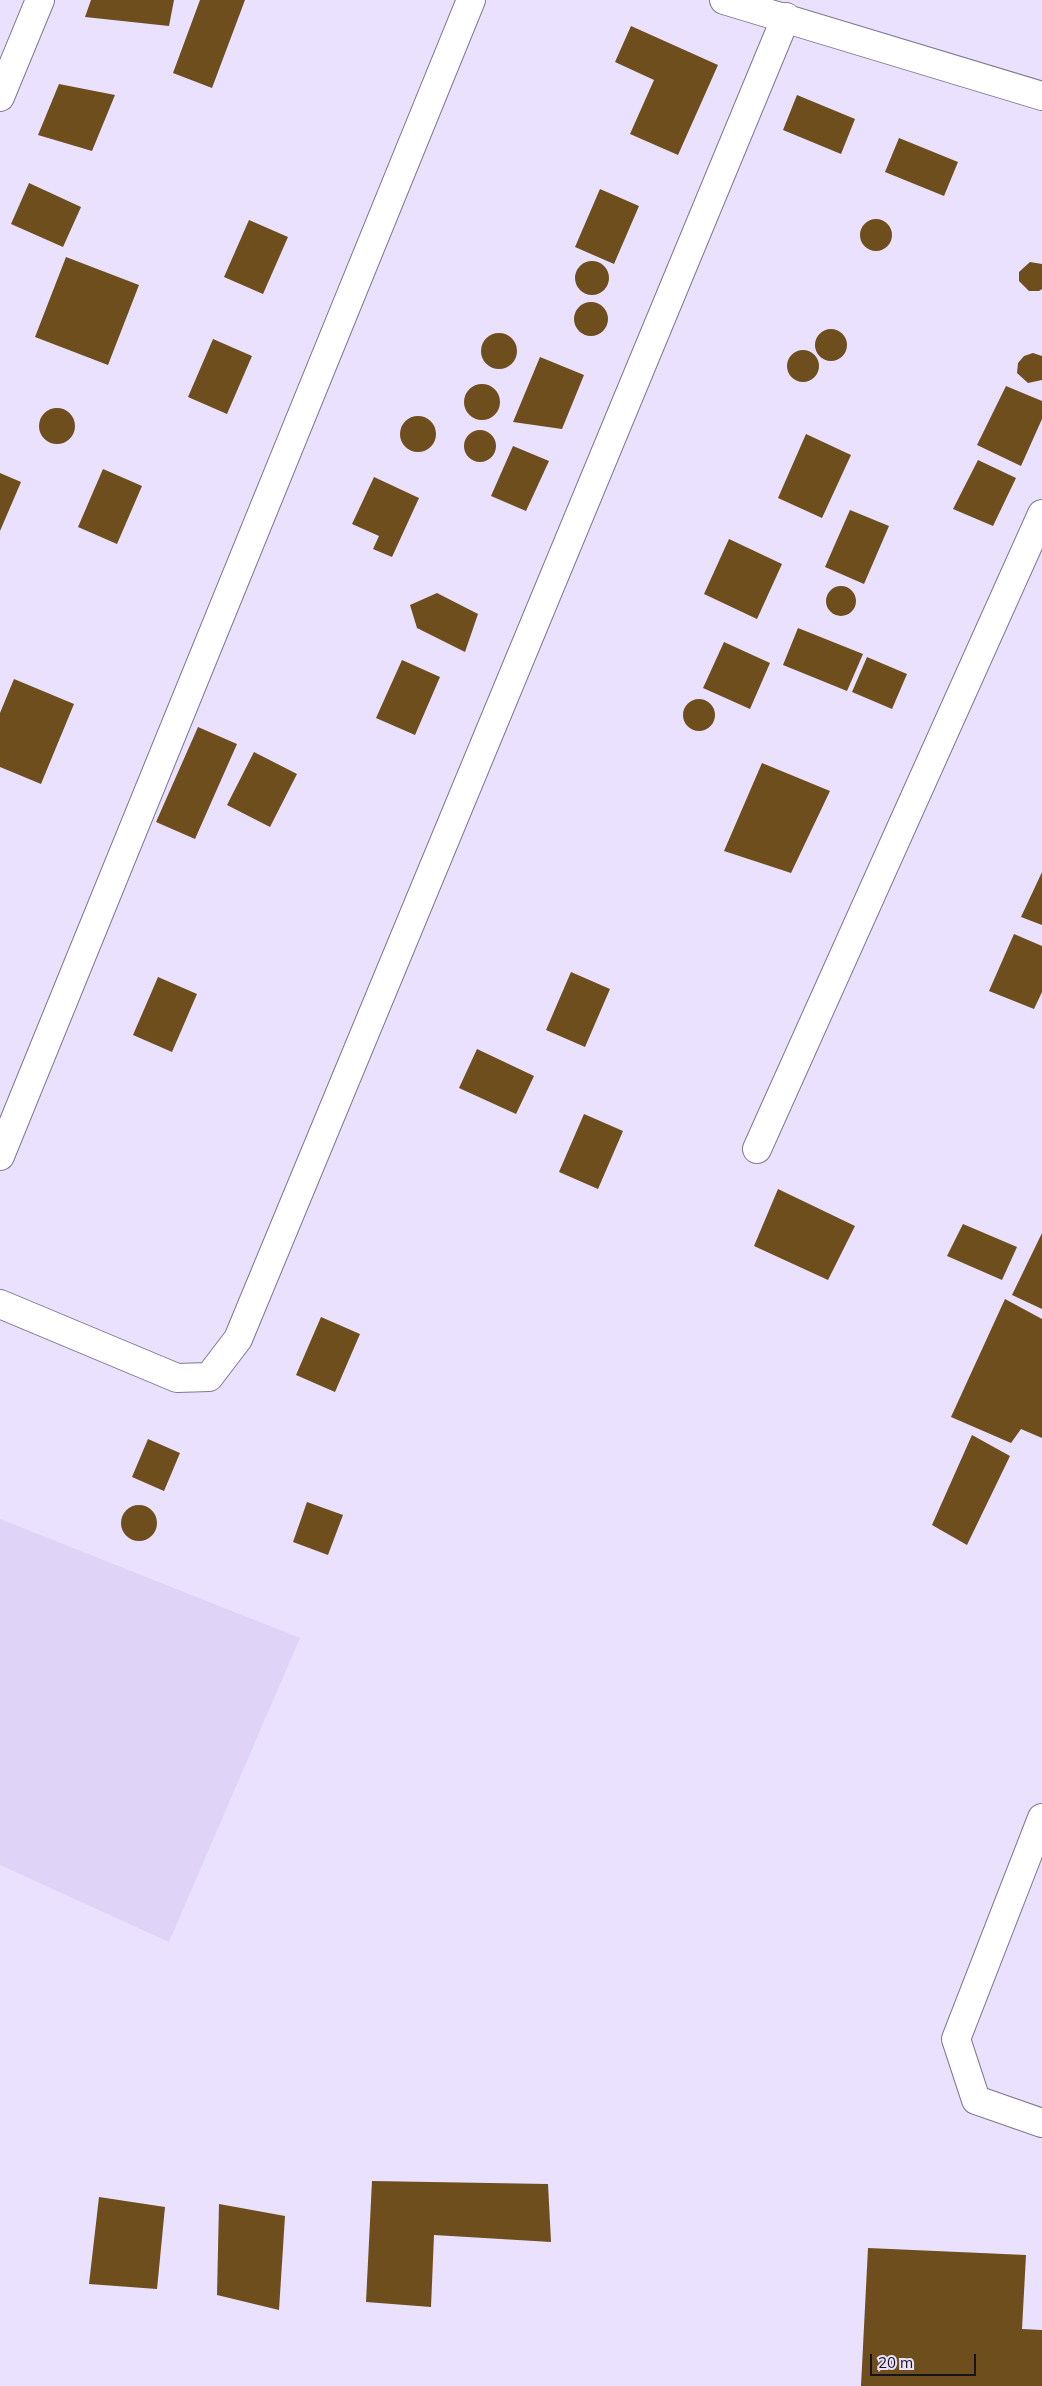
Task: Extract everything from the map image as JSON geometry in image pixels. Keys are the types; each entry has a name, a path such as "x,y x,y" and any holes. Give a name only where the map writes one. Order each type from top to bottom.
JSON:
{"street":[{"path":"0,97 40,0"},
{"path":"0,1156 471,0"},
{"path":"724,0 786,17 1042,96"},
{"path":"0,1304 177,1378 210,1377 238,1339 786,17"},
{"path":"757,1149 1042,514"},
{"path":"1042,1818 956,2039 976,2100 1042,2123"}],"shaded area":[{"path":"0,1519 300,1638 169,1942 0,1865"}],"building":[{"path":"91,0 174,0 169,26 85,17"},
{"path":"200,0 245,0 212,88 173,73"},
{"path":"631,26 718,65 678,155 630,134 654,80 615,62"},
{"path":"59,84 115,95 92,151 38,135"},
{"path":"797,95 855,119 841,154 783,130"},
{"path":"899,138 958,162 944,196 885,172"},
{"path":"29,183 81,207 63,247 11,224"},
{"path":"600,189 639,206 614,264 575,247"},
{"path":"876,219 882,220 887,224 891,229 891,241 887,246 882,250 876,251 870,250 865,246 861,241 860,235 861,229 865,224 870,220"},
{"path":"249,220 288,237 263,294 224,277"},
{"path":"66,257 139,285 108,365 35,337"},
{"path":"592,261 604,266 609,278 604,290 592,295 580,290 575,278 580,266"},
{"path":"1030,262 1042,264 1042,289 1039,291 1029,291 1019,281 1019,272"},
{"path":"591,302 603,307 608,319 603,331 591,336 579,331 574,319 579,307"},
{"path":"831,329 837,330 842,334 846,339 846,351 842,356 837,360 831,361 825,360 820,356 816,351 815,345 816,339 820,334 825,330"},
{"path":"499,333 511,339 517,351 511,363 499,369 487,363 481,351 487,339"},
{"path":"213,339 252,356 227,414 188,397"},
{"path":"803,350 809,351 814,355 818,360 818,372 814,377 809,381 803,382 797,381 792,377 788,372 787,366 788,360 792,355 797,351"},
{"path":"1033,353 1042,356 1042,380 1028,383 1017,373 1018,363 1024,356"},
{"path":"540,357 584,375 562,429 513,422"},
{"path":"482,384 494,390 500,402 494,414 482,420 470,414 464,402 470,390"},
{"path":"1006,386 1042,401 1042,419 1021,466 977,445"},
{"path":"57,408 69,414 75,426 69,438 57,444 45,438 39,426 45,414"},
{"path":"418,416 430,422 436,434 430,446 418,452 406,446 400,434 406,422"},
{"path":"480,430 486,431 491,435 495,440 495,452 491,457 486,461 480,462 474,461 469,457 465,452 464,446 465,440 469,435 474,431"},
{"path":"806,434 851,455 822,518 778,498"},
{"path":"513,446 549,461 526,511 491,496"},
{"path":"978,460 1016,478 993,526 953,509"},
{"path":"103,469 142,486 117,544 78,527"},
{"path":"0,473 21,482 0,531"},
{"path":"374,477 419,498 392,557 373,549 379,536 352,524"},
{"path":"850,510 889,526 864,584 825,567"},
{"path":"729,539 782,564 757,619 704,594"},
{"path":"841,586 852,590 856,601 852,612 841,616 830,612 826,601 830,590"},
{"path":"437,593 478,614 465,652 417,628 410,605"},
{"path":"798,628 863,654 847,691 783,665"},
{"path":"724,642 770,663 750,709 703,688"},
{"path":"867,657 907,674 892,709 852,692"},
{"path":"402,660 440,677 415,735 376,718"},
{"path":"14,679 74,704 41,784 0,767 0,713"},
{"path":"699,699 705,700 710,704 714,709 714,721 710,726 705,730 699,731 693,730 688,726 684,721 683,715 684,709 688,704 693,700"},
{"path":"198,727 237,744 195,839 156,822"},
{"path":"254,752 297,774 270,827 227,805"},
{"path":"762,763 830,791 791,873 724,851"},
{"path":"1042,872 1042,925 1021,917"},
{"path":"1014,934 1042,946 1042,992 1034,1009 989,991"},
{"path":"571,972 610,989 585,1047 546,1030"},
{"path":"158,977 197,994 172,1052 133,1035"},
{"path":"477,1049 534,1076 516,1114 459,1088"},
{"path":"584,1114 623,1131 598,1189 559,1172"},
{"path":"778,1189 855,1226 828,1280 754,1246"},
{"path":"963,1224 1017,1247 1002,1280 947,1256"},
{"path":"1042,1233 1042,1309 1012,1295"},
{"path":"1005,1299 1042,1319 1042,1438 1021,1429 1011,1443 951,1417"},
{"path":"321,1317 360,1334 335,1392 296,1375"},
{"path":"972,1435 1010,1456 967,1545 932,1525"},
{"path":"148,1439 180,1453 164,1491 132,1477"},
{"path":"307,1502 343,1515 328,1555 293,1542"},
{"path":"139,1505 151,1511 157,1523 151,1535 139,1541 127,1535 121,1523 127,1511"},
{"path":"372,2181 548,2184 551,2242 434,2235 431,2307 366,2302"},
{"path":"99,2197 165,2207 157,2289 89,2284"},
{"path":"219,2204 285,2216 279,2310 217,2295"},
{"path":"868,2248 1026,2255 1022,2329 1042,2330 1042,2386 861,2386"}]}
